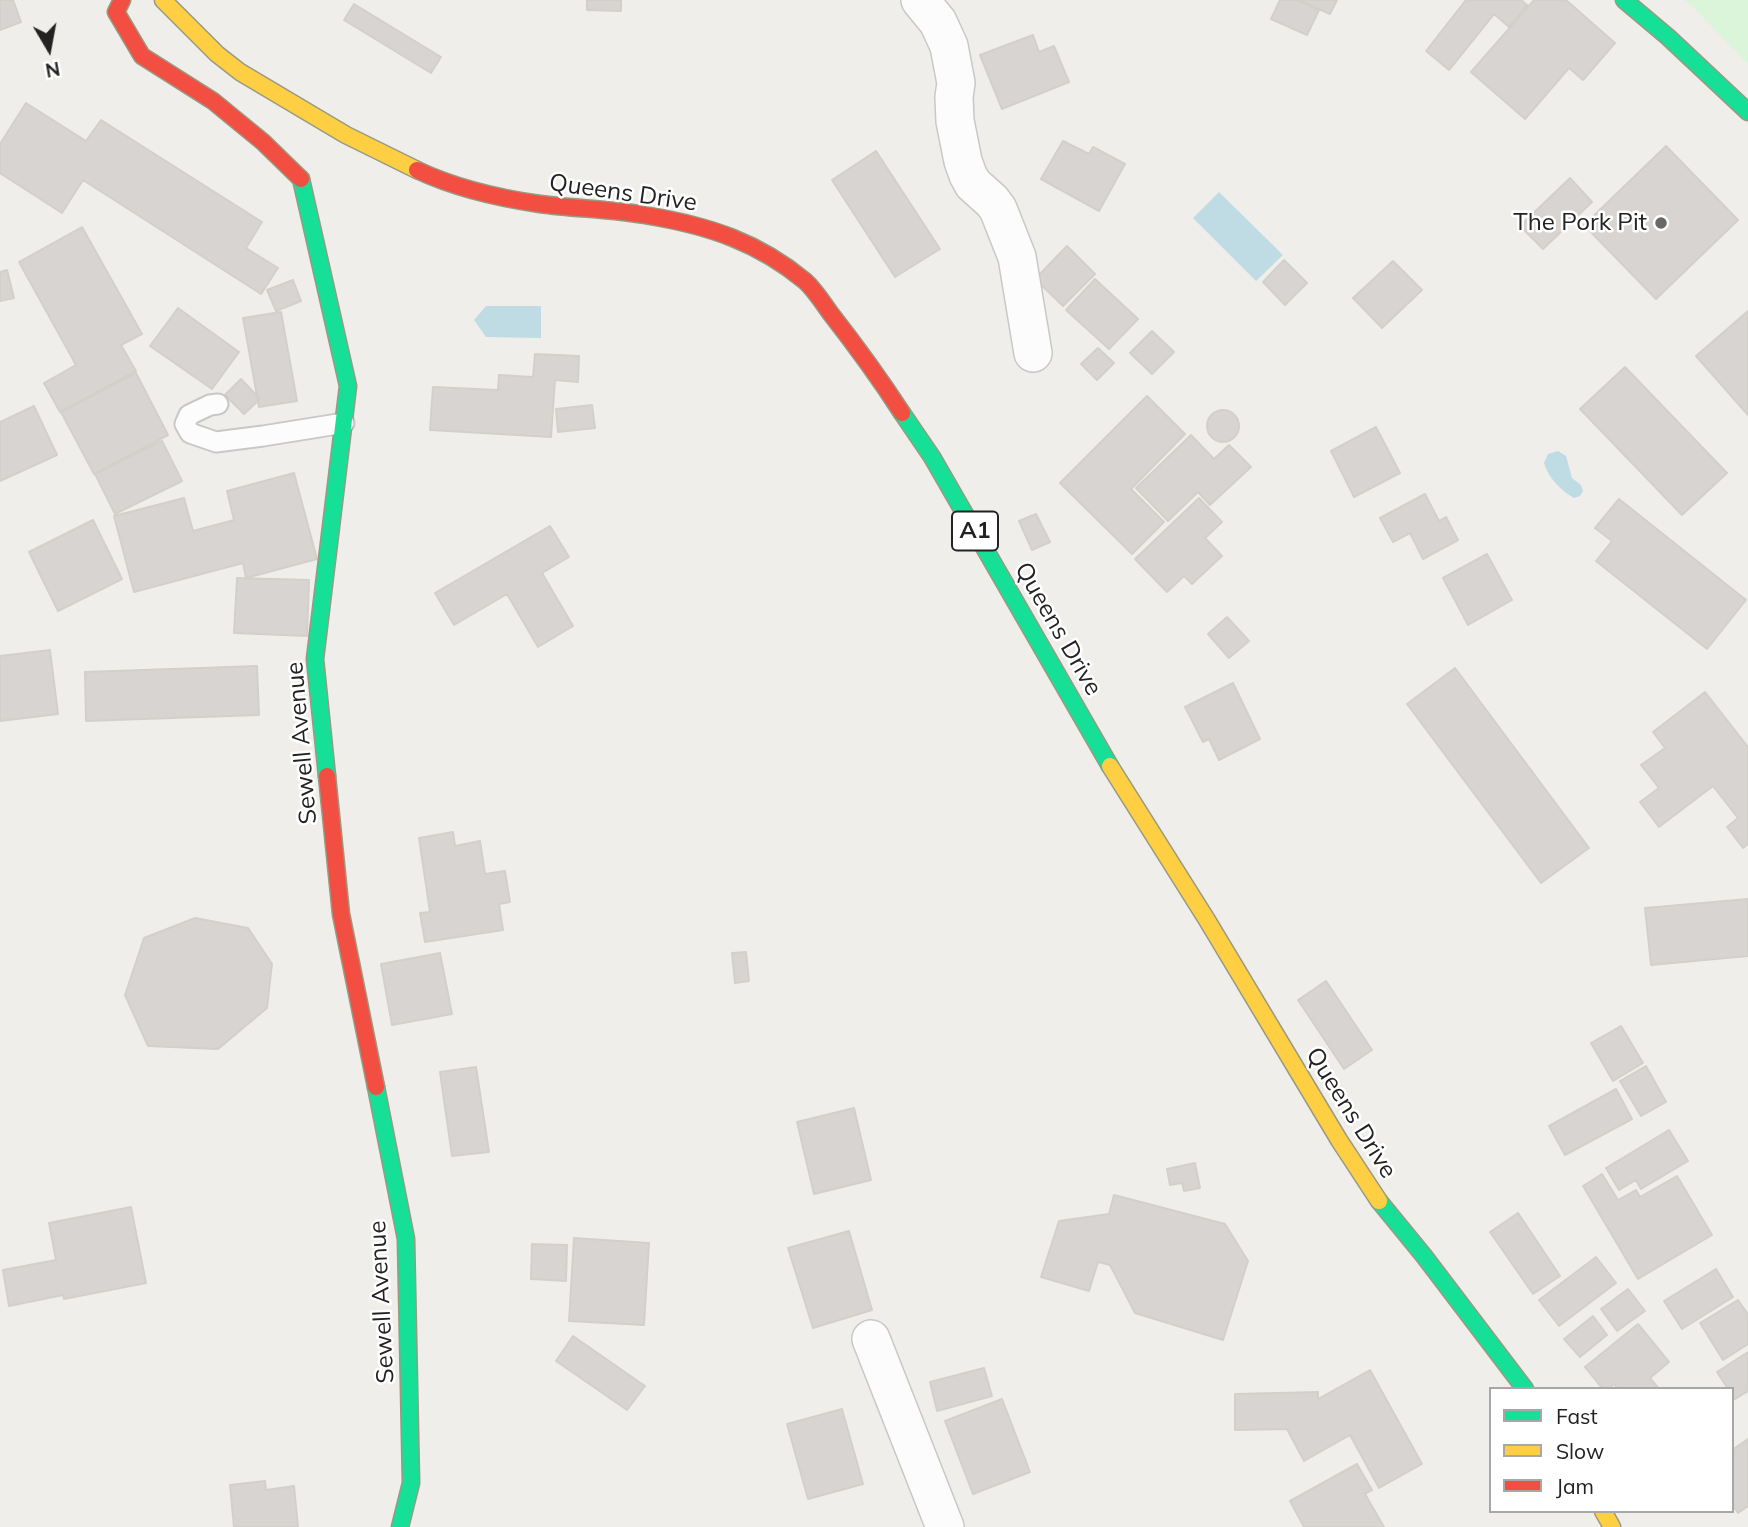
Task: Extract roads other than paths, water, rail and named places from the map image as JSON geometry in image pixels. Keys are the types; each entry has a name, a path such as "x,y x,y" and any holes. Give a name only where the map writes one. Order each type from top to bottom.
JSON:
{"main road":[{"name":"Sewell Avenue","path":"122,0 116,12 142,56 214,101 263,142 302,180 348,386 315,659 341,914 406,1239 411,1483 400,1527"},
{"name":"Queens Drive","path":"163,0 217,54 240,72 346,135 432,177 486,194 540,204 648,215 690,224 733,237 769,254 807,283 866,359 932,457 1123,788 1207,920 1339,1140 1381,1204 1523,1387"},
{"path":"1624,0 1748,112"}],"street":[{"path":"920,0 938,22 949,46 956,83 955,121 963,161 973,184 998,209 1017,257 1033,353"},
{"path":"871,1339 945,1527"}],"lane":[{"path":"218,404 189,415 185,424 190,433 216,442 344,423"}],"water":[{"path":"1219,192 1283,255 1256,281 1193,218"},
{"path":"486,306 541,306 541,338 486,337 474,320"},
{"path":"1558,451 1566,456 1572,478 1581,485 1583,491 1580,496 1574,498 1564,492 1546,468 1544,463 1548,454"}],"place":[{"name":"The Pork Pit","path":"1661,223"}]}
